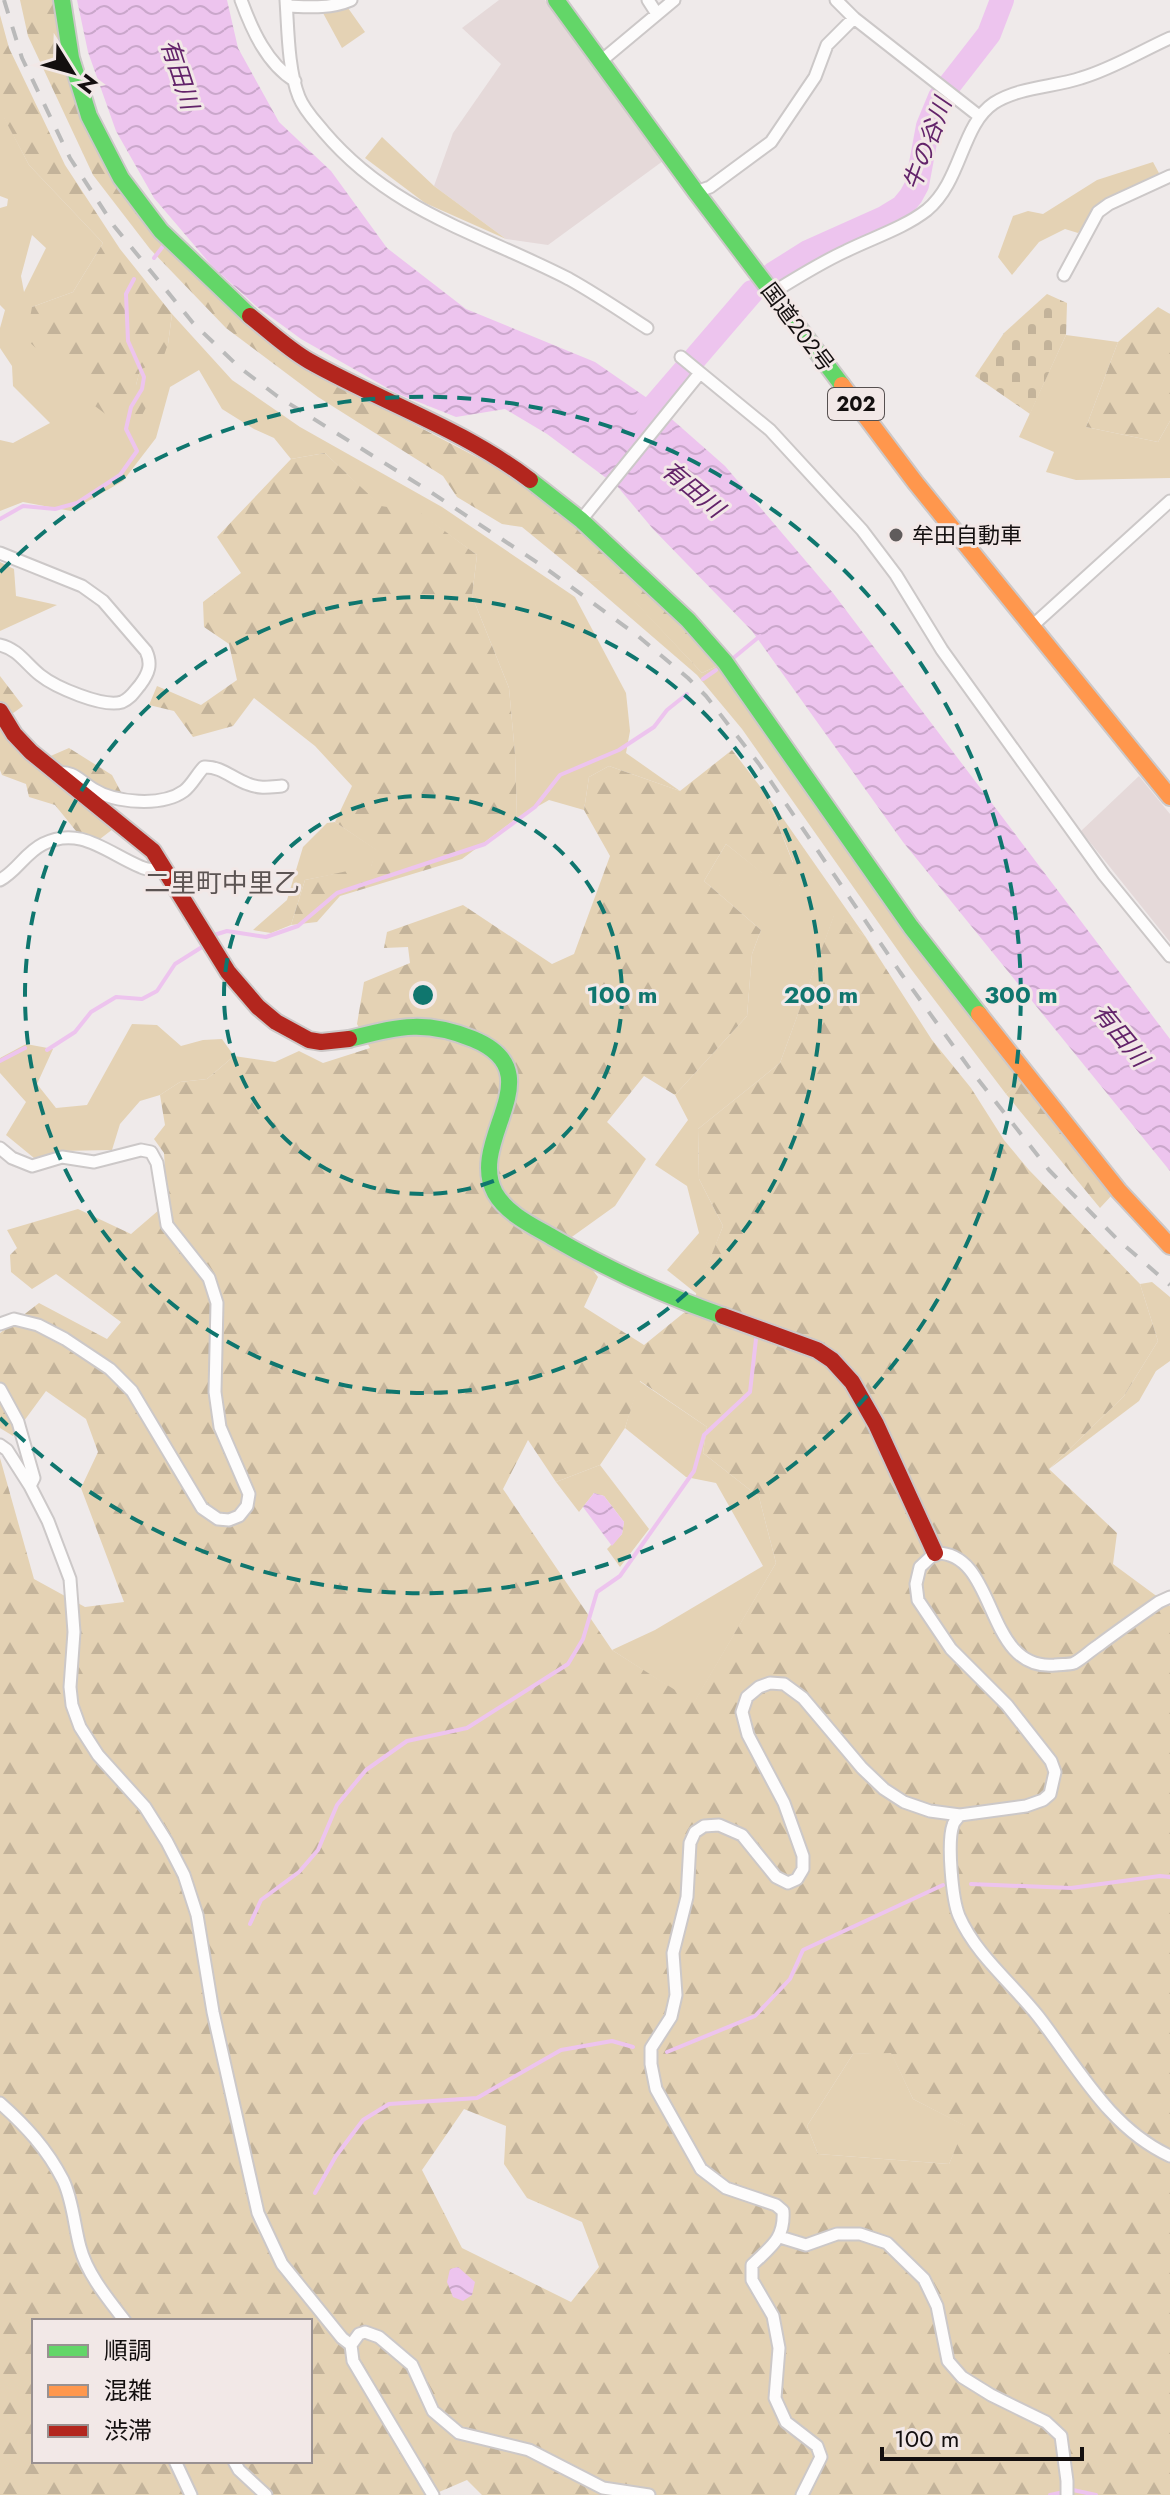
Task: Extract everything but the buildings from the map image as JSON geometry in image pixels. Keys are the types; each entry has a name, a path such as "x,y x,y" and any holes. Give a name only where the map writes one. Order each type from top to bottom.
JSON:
{"main road":[{"path":"62,0 71,58 89,116 121,178 161,231 240,309 306,359 461,435 510,465 581,520 688,620 725,662 911,927 1119,1191 1170,1246"},
{"name":"国道202号","path":"556,0 910,476 1170,797"},
{"path":"0,711 14,734 55,773 153,851 223,966 246,996 277,1023 299,1037 324,1043 351,1041 397,1026 421,1025 463,1036 493,1049 510,1071 510,1088 489,1155 488,1177 495,1193 532,1225 597,1264 662,1293 817,1350 832,1360 852,1382 876,1424 935,1553"}],"street":[{"path":"241,0 260,43 280,72 295,81"},
{"path":"351,0 314,8 286,3 299,99 335,145 375,180 410,204 449,226 568,279 647,328"},
{"path":"648,0 657,14"},
{"path":"601,61 674,0"},
{"path":"836,0 854,18 979,116"},
{"path":"696,192 710,187 771,142 815,77 827,45 854,18"},
{"path":"772,293 807,271 926,211 941,196 953,176 979,116 995,102 1022,92 1082,78 1170,38"},
{"path":"1064,275 1098,212 1170,176"},
{"path":"681,357 770,430 862,530 896,575 942,650 1104,875 1170,956"},
{"path":"581,520 700,373"},
{"path":"1031,627 1170,501"},
{"path":"0,553 95,593 146,651 150,667 131,696 112,704 52,683 9,647 0,645"},
{"path":"55,773 73,773 94,790 110,797 146,802 169,800 187,789 204,767 221,770 246,784 261,788 282,786"},
{"path":"0,880 11,874 23,859 41,845 62,836 91,841 138,866 165,872"},
{"path":"0,1148 12,1158 32,1166 62,1157 94,1162 141,1150 151,1152 157,1163 167,1225 209,1278 217,1303 215,1392 220,1427 246,1483 249,1494 247,1506 239,1516 229,1520 218,1519 202,1508 132,1391 110,1369 38,1325 14,1319 0,1324"},
{"path":"0,1389 18,1422 34,1478 30,1486"},
{"path":"0,1445 7,1450 30,1486 48,1521 70,1579 74,1632 70,1687 72,1705 80,1727 98,1755 153,1819 184,1875 193,1902 213,2012 258,2213 282,2264 351,2345"},
{"path":"802,2495 821,2457 817,2446 786,2422 775,2398 779,2348 773,2316 752,2280 752,2265 780,2237 783,2211 776,2205 726,2188 701,2169 656,2089 651,2064 651,2048 671,2017 676,1995 673,1953 687,1897 690,1843 695,1832 704,1826 719,1825 742,1835 776,1877 788,1883 797,1879 803,1869 803,1856 784,1803 748,1735 742,1712 747,1697 770,1683 784,1684 803,1698 862,1768 884,1789 904,1802 930,1811 960,1815 1026,1806 1050,1794 1055,1772 1051,1761 1007,1705 951,1649 918,1600 916,1584 920,1567 935,1553 947,1552 959,1557 972,1570 1000,1630 1020,1655 1042,1666 1073,1663 1170,1597"},
{"path":"960,1815 953,1823 951,1838 953,1890 958,1913 972,1941 1037,2015 1098,2098 1126,2127 1170,2156"},
{"path":"0,2103 29,2129 64,2182 80,2248 89,2270 124,2319"},
{"path":"780,2237 806,2245 837,2234 860,2234 887,2243 924,2279 937,2306 948,2361 962,2377 1046,2422 1061,2436 1067,2495"},
{"path":"433,2495 353,2361 351,2345 359,2334 365,2332 379,2337 412,2365 433,2411 459,2433 529,2450 603,2488 649,2495"},
{"path":"176,2463 191,2495"},
{"path":"235,2463 266,2495"}],"shaded area":[{"path":"499,0 545,0 663,161 548,245 506,239 434,186 453,133 501,64 462,28"},
{"path":"1139,776 1170,814 1170,942 1081,831"}],"green space":[{"path":"20,0 55,0 116,181 310,370 515,477 637,579 717,666 702,673 614,580 588,581 522,527 502,524 457,497 443,476 318,397 226,328 150,249 93,175 28,36"},
{"path":"348,8 365,32 342,48 323,13"},
{"path":"0,15 9,48 65,165 120,249 172,314 163,358 140,370 136,385 149,402 141,417 112,419 83,397 84,357 49,360 26,339 32,307 73,292 103,243 29,165 4,118 0,118"},
{"path":"4,117 29,165 103,243 73,292 32,307 84,357 136,385 140,369 168,344 172,314 232,380 300,427 442,507 575,597 626,693 630,731 626,753 680,791 609,766 589,777 584,810 549,800 517,818 509,688 472,596 477,555 419,513 381,507 325,453 291,459 274,438 222,409 199,370 170,387 156,438 123,481 71,511 23,502 0,511 0,440 13,443 50,423 13,386 12,366 0,348 0,328 5,310 0,305 0,208 7,206 8,199 0,196 0,118","holes":["32,235 46,248 24,292 21,276"]},
{"path":"382,137 434,186 506,239 425,203 365,158"},
{"path":"1153,162 1160,175 1101,201 1078,233 1065,229 1039,242 1012,275 998,257 1013,216 1028,211 1043,214 1097,180"},
{"path":"1047,294 1067,303 1066,335 1030,414 975,376 1004,333"},
{"path":"1158,307 1170,314 1170,421 1158,442 1086,427 1118,342"},
{"path":"1066,335 1118,342 1086,427 1158,442 1170,421 1170,478 1076,480 1046,472 1054,452 1019,437"},
{"path":"325,453 381,506 419,512 477,555 472,596 509,688 517,818 462,859 340,896 317,922 291,925 305,880 371,866 376,850 335,822 352,786 315,746 254,698 233,726 193,737 174,711 149,705 157,686 201,705 237,680 229,644 204,627 203,602 241,573 217,537 291,459"},
{"path":"0,562 14,569 16,596 57,605 0,631"},
{"path":"614,579 702,673 717,666 913,944 1022,1080 1006,1094 911,969 742,729 697,675 588,581"},
{"path":"0,676 23,706 9,716 1,729 37,768 46,758 69,748 112,775 121,792 88,802 113,829 100,839 76,831 55,805 29,797 26,784 2,775 0,770"},
{"path":"732,750 766,794 793,863 779,887 726,844 704,881 761,930 752,954 747,1016 675,1095 644,1076 607,1122 646,1159 615,1206 569,1239 598,1277 584,1307 644,1345 691,1307 723,1226 699,1179 698,1129 780,1063 834,915 865,936 932,1040 971,1088 1004,1140 1029,1170 1140,1284 1158,1341 1124,1396 1049,1469 1117,1533 1113,1564 1170,1606 1170,2495 482,2495 467,2480 432,2495 0,2495 0,1458 34,1579 85,1607 124,1602 81,1488 98,1452 86,1419 46,1391 13,1436 0,1428 0,1333 39,1303 107,1339 121,1322 56,1274 32,1289 11,1272 10,1255 17,1248 7,1230 78,1209 131,1234 167,1203 164,1153 154,1139 165,1125 160,1095 180,1082 207,1079 234,1056 275,1062 299,1051 323,1063 370,1048 357,1024 364,982 410,963 408,947 384,948 387,932 463,905 552,964 574,954 610,856 584,810 589,777 609,766 680,791","holes":["640,1381 707,1427 703,1453 759,1497 776,1563 694,1702 612,1650 503,1489 528,1440 556,1482 600,1465 625,1428","891,2053 913,2099 965,2126 949,2164 818,2154 807,2126 853,2054","464,2109 506,2126 504,2164 527,2198 582,2222 599,2267 571,2302 462,2248 422,2170"]},
{"path":"766,794 865,936 834,916 780,1063 698,1129 699,1179 723,1226 697,1294 667,1270 699,1233 687,1186 655,1165 688,1120 675,1095 747,1016 752,954 761,930 704,881 726,844 779,886 793,862"},
{"path":"335,822 377,850 371,867 305,880 291,925 271,933 253,930 287,900 303,847 327,823"},
{"path":"132,1024 157,1025 181,1046 222,1039 234,1056 207,1079 180,1082 160,1095 140,1101 120,1124 112,1150 59,1151 34,1158 6,1135 26,1102 0,1073 0,1058 26,1044 53,1049 37,1084 56,1108 87,1105"},
{"path":"1022,1080 1113,1194 1100,1208 1006,1094"},
{"path":"1152,1282 1170,1297 1170,1361 1156,1371 1139,1401 1049,1469 1124,1396 1158,1341 1140,1284"},
{"path":"639,1381 707,1427 703,1453 759,1497 776,1563 694,1703 612,1650 655,1630 763,1566 716,1483 686,1477 625,1428"},
{"path":"600,1465 649,1529 620,1567 607,1549 622,1534 624,1522 604,1496 594,1493 579,1512 556,1482"},
{"path":"891,2052 913,2099 966,2126 949,2164 818,2154 807,2126 853,2054"}],"water":[{"name":"有田川","path":"77,0 227,0 238,48 279,122 331,171 387,248 466,309 595,362 650,400 725,466 833,593 1170,1039 1170,1171 903,842 752,631 653,529 617,486 547,434 505,409 456,417 396,393 301,339 256,306 212,266 154,198 116,131 88,52"},
{"path":"594,1493 604,1496 624,1522 622,1534 612,1546 583,1507"},
{"path":"458,2267 475,2282 472,2295 463,2301 453,2297 447,2282 450,2269"}],"waterway":[{"name":"牛の谷川","path":"773,274 808,252 902,207 917,185 928,126 940,97 989,34 1002,0"},
{"path":"154,258 167,241"},
{"path":"0,519 23,506 55,509 77,503 120,475 137,451 126,429 131,407 142,389 144,377 128,341 126,294 134,279"},
{"name":"牛の谷川","path":"639,433 654,406 752,292"},
{"path":"731,660 760,636"},
{"path":"703,679 716,670"},
{"path":"214,935 227,931 266,937 298,926 337,893 485,844 535,807 560,775 619,750 654,727 667,710 687,694"},
{"path":"47,1050 75,1032 91,1012 116,997 142,999 157,991 175,964 202,947"},
{"path":"0,1061 25,1048"},
{"path":"250,1924 261,1900 299,1872 318,1850 337,1805 366,1770 407,1741 467,1728 568,1664 583,1639 597,1592 620,1576 694,1471 704,1435 750,1392 756,1339"},
{"path":"971,1884 1071,1888 1170,1877"},
{"path":"667,2052 755,2016 790,1979 803,1950 943,1885"},
{"path":"315,2193 336,2156 363,2120 389,2104 477,2098 561,2050 612,2041 633,2047"},
{"path":"1050,2495 1073,2490 1096,2495"}],"railway":[{"path":"4,0 22,58 70,158 114,226 193,323 239,367 277,396 544,567 638,636 688,678 706,696 759,764 900,972 1049,1170 1116,1238 1170,1285"}],"traffic: fast":[{"path":"62,0 71,58 89,116 121,178 161,231 250,316"},
{"path":"556,0 842,385"},
{"path":"530,480 581,520 688,620 725,662 911,927 979,1014"},
{"path":"349,1039 397,1028 425,1027 473,1039 497,1053 507,1070 509,1088 491,1151 489,1172 500,1200 529,1224 593,1260 723,1316"}],"traffic: slow":[{"path":"842,385 915,482 1170,797"},
{"path":"979,1014 1119,1191 1170,1246"}],"traffic: jam":[{"path":"250,316 309,361 450,431 530,480"},
{"path":"0,711 14,734 31,752 153,851 228,972 258,1007 276,1022 309,1040 349,1039"},
{"path":"723,1316 817,1350 832,1360 852,1382 876,1424 935,1553"}],"place":[{"name":"牟田自動車","path":"896,535"}],"district":[{"name":"二里町中里乙","path":"222,883"}]}
